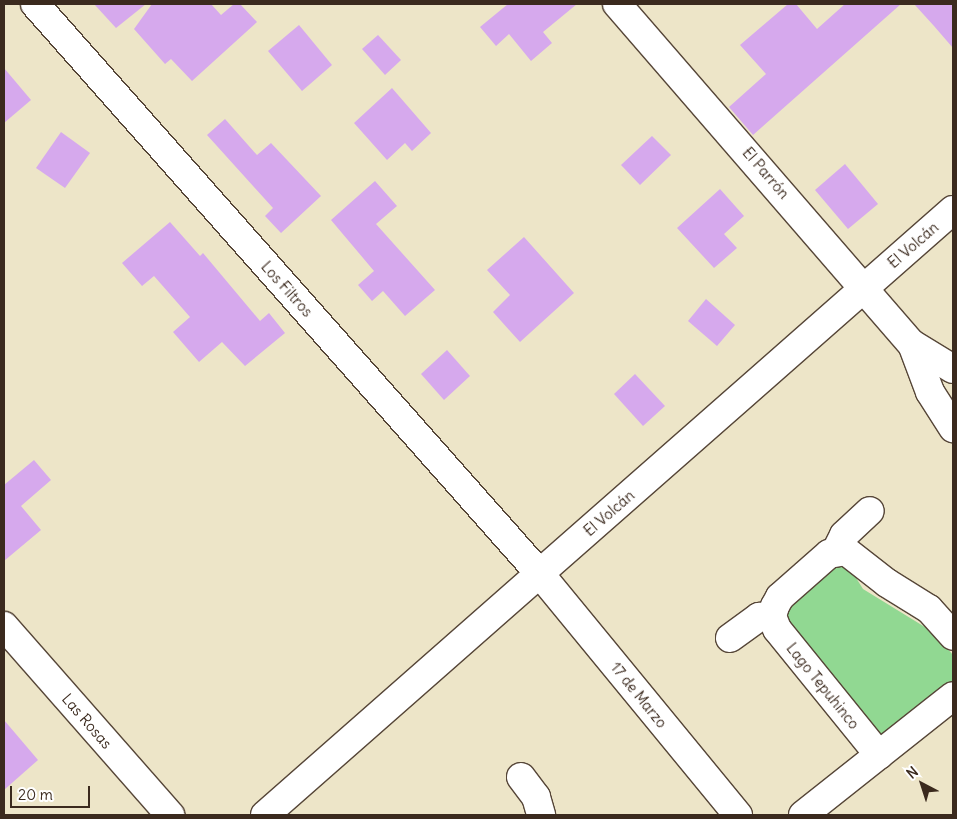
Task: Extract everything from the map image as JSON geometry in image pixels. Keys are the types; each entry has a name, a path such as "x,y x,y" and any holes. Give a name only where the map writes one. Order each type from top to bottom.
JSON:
{"street":[{"name":"Los Filtros","path":"35,4 540,574"},
{"name":"El Parrón","path":"617,4 866,287 912,344 930,392 953,428"},
{"name":"El Volcán","path":"265,815 953,210"},
{"name":"El Parrón","path":"912,344 953,369"},
{"path":"730,638 759,617 772,616 780,597 836,551 844,535 870,511"},
{"path":"836,551 854,554 887,583 929,609 953,636"},
{"name":"17 de Marzo","path":"540,574 738,815"},
{"name":"Lago Tepuhinco","path":"772,616 777,629 879,755"},
{"name":"Las Rosas","path":"4,626 170,815"},
{"path":"803,815 953,696"},
{"path":"521,777 536,797 541,815"}],"green space":[{"path":"843,557 863,589 933,632 953,655 953,688 886,742 778,611"}],"building":[{"path":"94,4 146,4 116,28"},
{"path":"152,4 211,4 221,15 234,4 240,4 257,22 192,81 171,59 165,64 134,29"},
{"path":"508,4 577,4 543,32 552,43 531,61 509,34 496,46 480,27"},
{"path":"788,4 796,4 817,29 845,4 901,4 753,135 729,107 766,74 740,45"},
{"path":"914,4 953,4 953,48 934,26"},
{"path":"299,25 332,65 302,91 268,51"},
{"path":"378,35 401,60 385,75 362,49"},
{"path":"4,68 31,100 4,123"},
{"path":"392,88 431,133 412,151 405,143 387,160 354,123"},
{"path":"225,119 257,155 271,143 321,196 281,233 265,216 273,208 207,135"},
{"path":"61,132 90,153 65,188 36,168"},
{"path":"652,136 671,155 640,185 621,165"},
{"path":"845,164 878,204 848,229 815,190"},
{"path":"375,181 397,206 376,224 435,290 405,316 383,291 372,301 358,285 374,271 331,220"},
{"path":"720,189 744,216 724,234 737,248 714,268 677,228"},
{"path":"170,222 200,256 203,253 260,321 269,313 285,333 245,366 222,342 199,362 173,332 190,317 154,276 142,286 122,263"},
{"path":"524,237 574,293 520,342 493,312 510,295 487,270"},
{"path":"706,299 735,325 717,346 688,321"},
{"path":"447,350 470,376 444,400 421,374"},
{"path":"635,374 665,406 643,426 614,394"},
{"path":"34,460 51,480 21,506 41,530 4,561 4,485"},
{"path":"4,720 38,760 4,790"}]}
